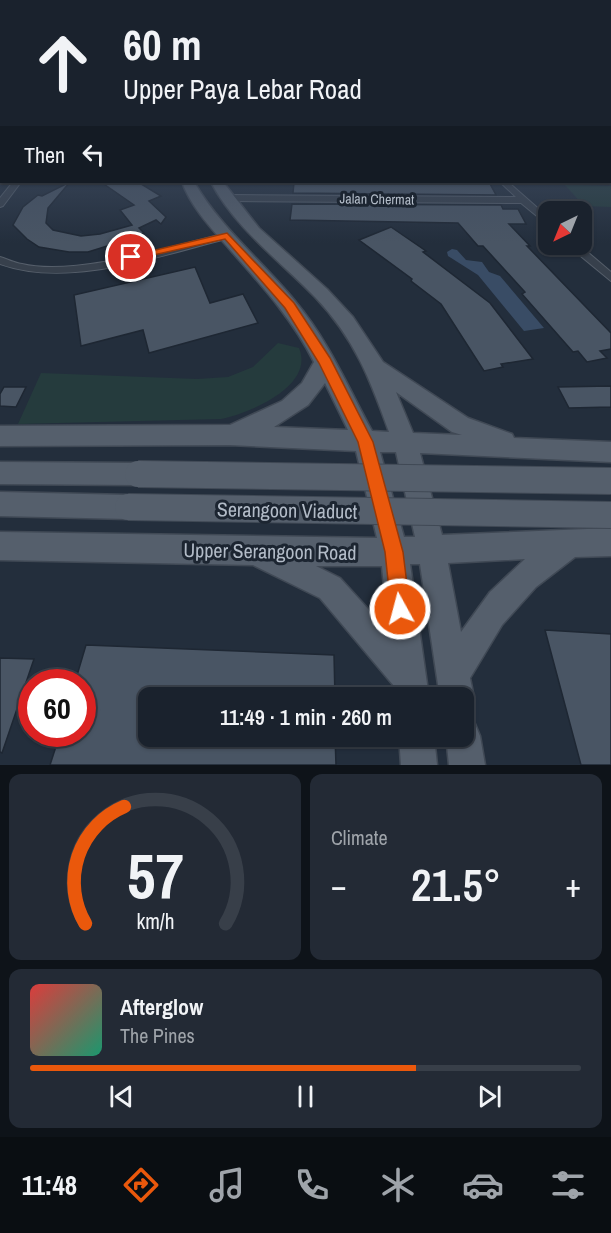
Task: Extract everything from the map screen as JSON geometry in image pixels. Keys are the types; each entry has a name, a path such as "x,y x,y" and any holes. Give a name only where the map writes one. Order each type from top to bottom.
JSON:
{"main road":[{"path":"189,183 201,207 290,306 325,361 366,442 394,552 411,687"},
{"path":"218,183 255,231 321,293 346,321 376,367 405,443 432,549 455,687"},
{"path":"230,435 266,421 299,402 311,390 325,361"},
{"path":"376,367 459,424 490,437 537,449"},
{"path":"0,436 230,435 611,452"},
{"name":"Serangoon Viaduct","path":"0,473 611,481"},
{"name":"Serangoon Viaduct","path":"0,504 611,515"},
{"name":"Upper Serangoon Road","path":"0,546 254,552 394,552 611,542"},
{"path":"455,687 483,624 520,582 569,545"},
{"path":"254,552 330,588 409,687"},
{"path":"417,747 419,765"},
{"path":"465,747 467,765"}],"street":[{"path":"0,204 16,183"},
{"path":"505,183 538,213"},
{"name":"Jalan Chermat","path":"229,198 525,200"},
{"path":"0,260 26,269 74,269 227,236"},
{"path":"584,257 611,279"},
{"path":"584,257 589,267 611,288"}],"green space":[{"path":"565,185 611,186 611,207 592,206 592,201 579,201"},
{"path":"278,343 299,348 301,362 298,374 277,396 233,416 221,419 18,424 41,373 197,379 228,377 253,367"}],"water":[{"path":"452,249 457,250 466,260 482,262 489,272 500,276 544,328 524,331 478,275 448,256 447,252"}],"building":[{"path":"69,183 48,208 46,223 53,230 81,236 100,234 132,225 120,210 134,205 102,183 140,183 161,196 149,201 166,217 161,224 156,220 139,228 144,233 133,238 88,252 69,252 39,247 13,225 23,207 38,195 42,196"},
{"path":"294,183 490,183 496,195 293,193"},
{"path":"292,204 501,205 503,209 518,209 526,224 509,224 530,246 527,246 611,333 611,349 600,351 607,358 587,362 578,351 573,352 522,294 525,292 483,246 478,246 458,223 290,220"},
{"path":"391,227 426,251 423,252 490,303 533,359 501,364 503,367 484,371 441,304 411,281 412,279 359,240"},
{"path":"195,267 210,303 243,294 258,323 149,353 143,330 81,346 74,295"},
{"path":"611,386 611,407 569,408 558,387"},
{"path":"4,387 26,387 16,407 0,406 0,394"},
{"path":"545,630 611,634 611,765 581,765"},
{"path":"86,645 334,655 335,687 138,687 138,747 335,747 336,765 50,765 56,747 96,747 96,669 79,669"},
{"path":"0,658 34,659 31,669 18,669 18,706 2,753 0,752"}],"route":[{"path":"131,257 227,236 290,306 325,361 366,442 394,552 400,609"}]}
